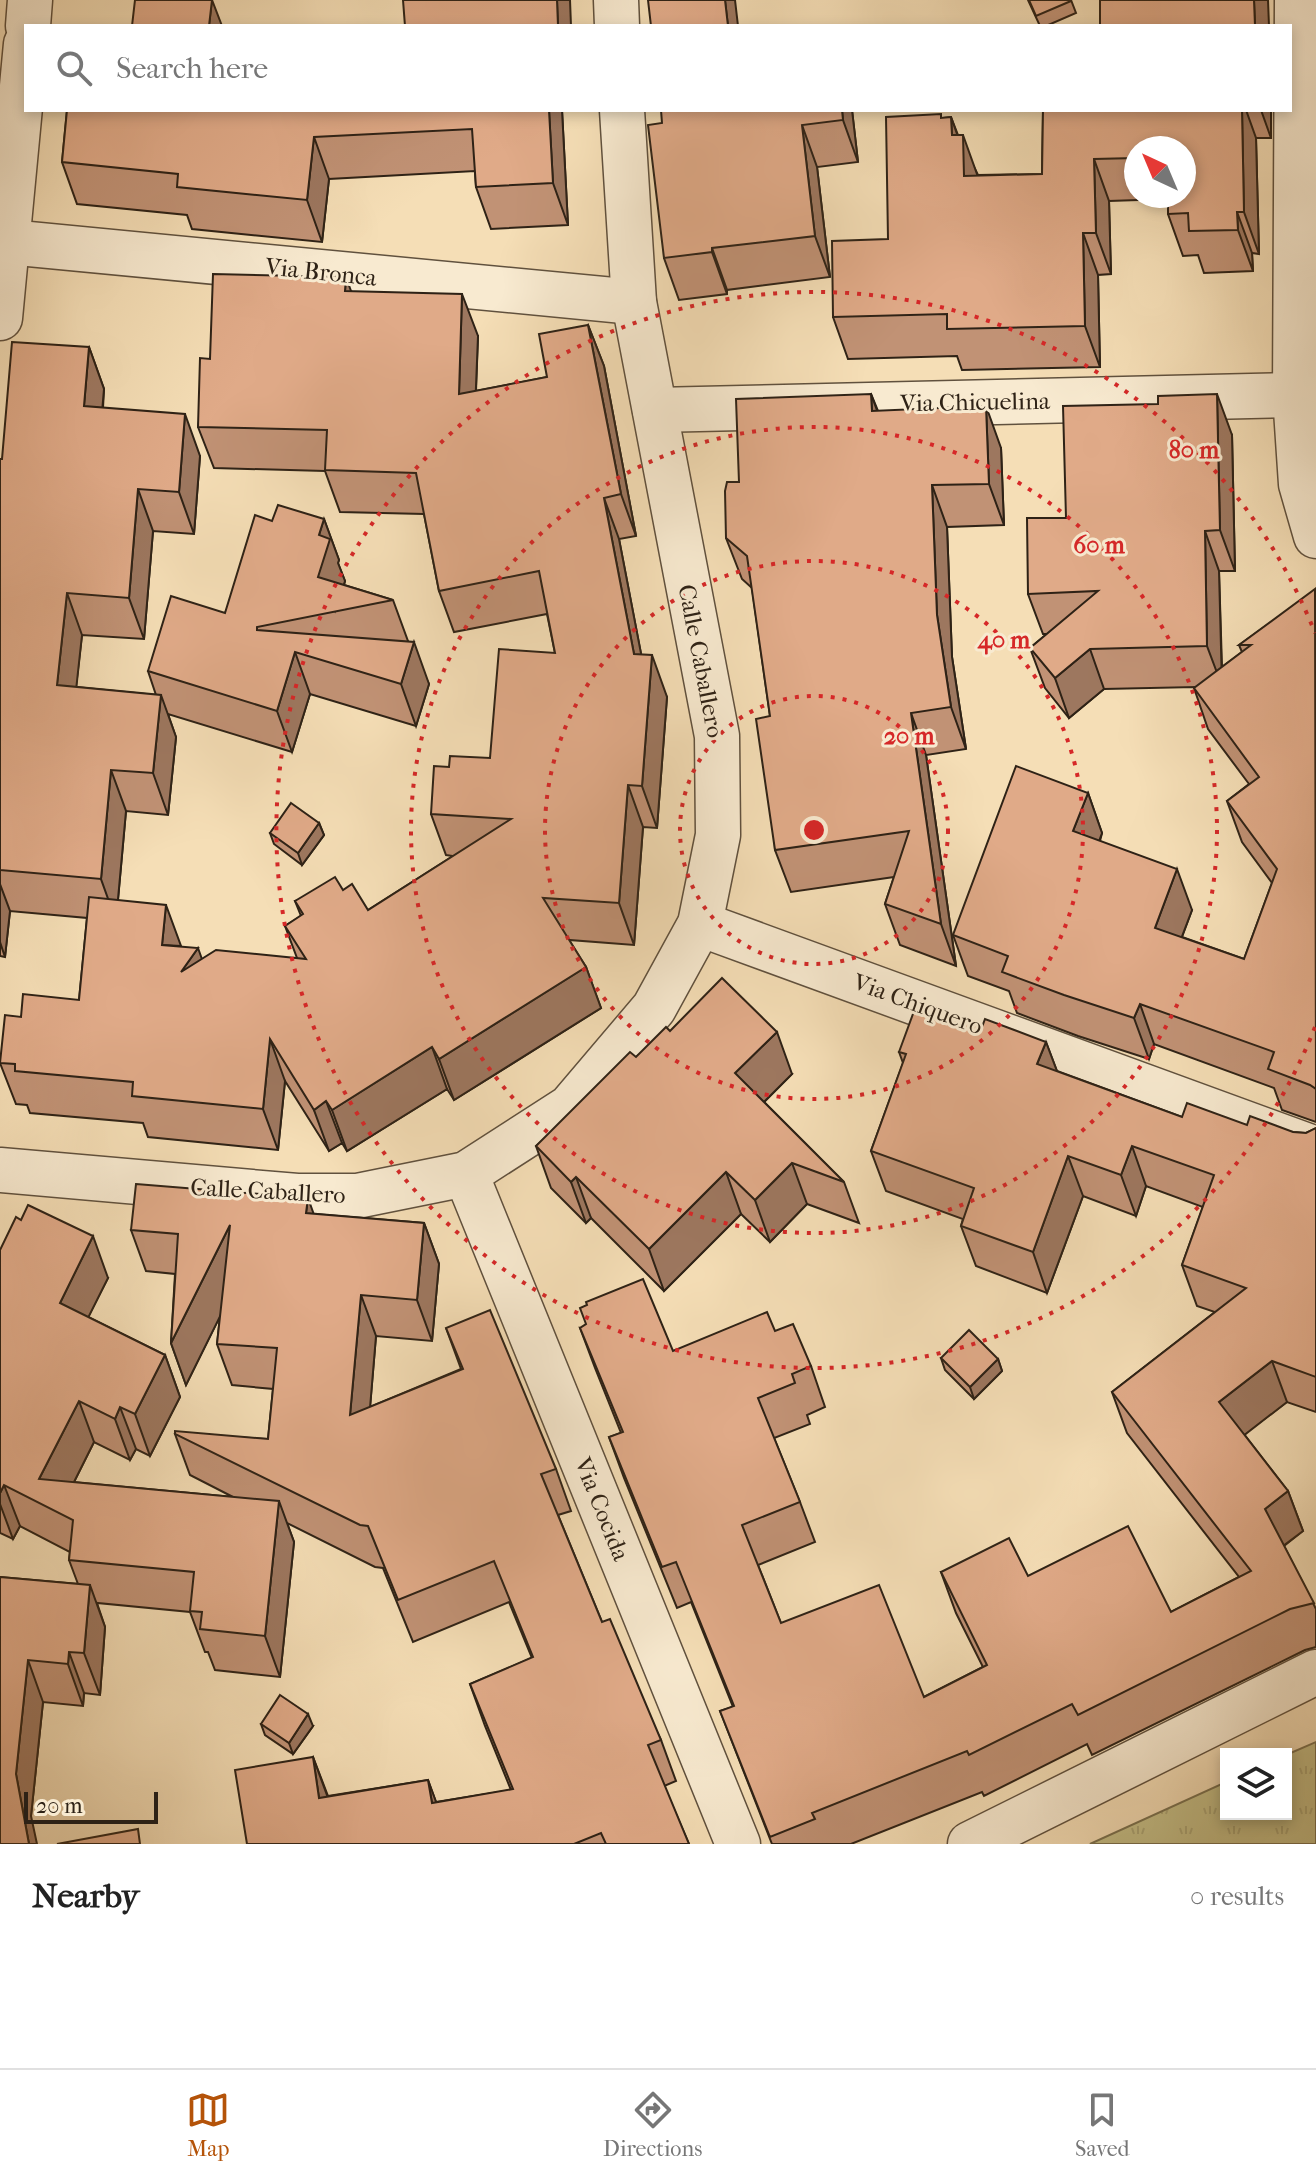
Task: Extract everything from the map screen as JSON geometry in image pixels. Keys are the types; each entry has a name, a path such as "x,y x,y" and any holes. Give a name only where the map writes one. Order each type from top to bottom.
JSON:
{"street":[{"path":"28,24 30,0"},
{"path":"616,0 617,24"},
{"path":"1297,0 1295,395 1301,484 1316,536"},
{"path":"0,318 24,66"},
{"name":"Calle Caballero","path":"0,1170 297,1196 357,1196 466,1174 570,1107 654,1008 700,924 718,835 717,736 634,302 622,112"},
{"name":"Via Bronca","path":"8,242 634,302"},
{"name":"Via Chicuelina","path":"655,410 1295,395"},
{"name":"Via Chiquero","path":"700,924 1316,1149"},
{"name":"Via Cocida","path":"466,1174 738,1844"},
{"path":"970,1844 1316,1672"}],"green space":[{"path":"1316,1742 1316,1844 1090,1844 1220,1785 1220,1820 1292,1820 1292,1752"}],"building":[{"path":"135,0 212,0 209,24 132,24"},
{"path":"403,0 557,0 558,24 405,24"},
{"path":"648,0 725,0 728,24 651,24"},
{"path":"1029,0 1071,0 1071,1 1036,16"},
{"path":"1100,0 1254,0 1255,24 1100,24"},
{"path":"67,112 549,112 553,183 476,187 472,129 314,137 307,200 177,187 178,174 62,162"},
{"path":"661,112 842,112 843,120 802,125 815,236 712,248 712,252 664,258 648,125 662,123"},
{"path":"1043,112 1242,112 1244,212 1237,212 1238,230 1189,231 1188,213 1168,214 1168,208 1196,208 1196,136 1124,136 1124,158 1094,159 1096,233 1083,233 1085,326 947,329 947,314 833,317 832,241 888,239 886,117 941,114 941,118 951,117 952,135 963,135 964,176 1042,174"},
{"path":"213,274 346,277 345,291 462,294 459,394 547,377 539,334 588,325 621,494 604,498 634,654 652,655 642,786 628,785 619,903 543,898 586,967 439,1059 432,1047 332,1110 326,1101 314,1110 270,1039 263,1109 132,1096 133,1082 15,1071 15,1064 0,1063 5,1015 21,1017 23,994 79,1000 89,897 166,905 162,945 198,948 181,972 216,950 306,959 285,926 303,914 295,901 335,877 343,890 352,884 368,910 511,819 431,814 434,766 449,767 450,756 490,758 499,649 555,653 539,571 439,591 416,473 325,470 327,430 198,427 200,358 210,359"},
{"path":"12,342 89,347 84,406 185,414 179,492 138,489 129,598 67,593 57,685 161,695 153,773 111,770 101,879 0,870 0,459"},
{"path":"871,394 872,411 986,406 989,484 932,485 937,615 951,707 911,713 941,924 885,904 909,831 775,850 756,719 770,716 747,556 726,538 727,482 739,482 736,399"},
{"path":"1217,394 1220,530 1205,531 1207,646 1090,649 1055,678 1030,648 1098,591 1028,594 1027,518 1066,518 1063,406 1158,404 1158,396"},
{"path":"278,505 324,519 319,535 330,539 318,577 393,600 257,627 257,630 414,642 401,684 295,652 277,711 148,671 171,596 225,613 255,515 272,521"},
{"path":"1315,589 1316,1089 1268,1069 1274,1052 1140,1004 1134,1018 1064,995 1002,972 1008,956 953,935 1016,766 1088,793 1073,831 1177,869 1155,928 1244,959 1277,869 1227,801 1259,777 1194,688 1251,645 1239,645"},
{"path":"291,803 319,823 298,853 270,833"},
{"path":"722,978 777,1032 735,1073 844,1182 792,1163 755,1200 726,1172 649,1249 576,1177 571,1182 536,1146 630,1052 636,1057 666,1027 670,1031"},
{"path":"917,1003 982,1027 985,1019 1046,1042 1037,1064 1182,1117 1187,1103 1247,1125 1250,1116 1293,1132 1306,1133 1316,1128 1316,1377 1272,1361 1219,1402 1288,1491 1265,1509 1314,1603 1290,1609 1078,1715 1072,1704 969,1755 967,1751 812,1813 815,1819 770,1837 720,1711 734,1706 676,1562 662,1567 609,1437 623,1432 580,1328 586,1324 580,1308 587,1305 586,1302 643,1279 673,1351 767,1312 775,1331 793,1324 811,1366 792,1374 795,1383 758,1398 800,1502 742,1525 781,1623 879,1585 924,1697 987,1665 941,1572 1009,1538 1028,1576 1128,1526 1171,1612 1251,1571 1112,1392 1246,1288 1182,1265 1214,1175 1132,1146 1121,1175 1068,1156 1033,1252 961,1226 974,1188 871,1151 906,1054 899,1052"},
{"path":"136,1184 308,1198 306,1213 424,1223 417,1300 361,1295 350,1415 463,1369 446,1328 490,1310 556,1469 541,1474 602,1622 610,1619 661,1740 648,1745 689,1844 606,1844 601,1833 574,1844 247,1844 235,1770 313,1757 319,1798 428,1780 432,1803 513,1789 470,1684 533,1657 494,1561 398,1600 368,1526 360,1525 175,1434 175,1431 268,1439 277,1348 217,1344 230,1225 171,1343 178,1234 131,1230"},
{"path":"28,1205 93,1236 60,1303 165,1355 135,1414 120,1407 115,1419 79,1401 39,1479 279,1501 265,1636 200,1629 202,1612 190,1611 194,1572 69,1560 73,1520 4,1485 0,1493 0,1250 16,1217 21,1220"},
{"path":"969,1330 998,1359 970,1387 941,1358"},
{"path":"0,1577 90,1585 84,1653 69,1652 68,1664 28,1660 16,1774 29,1844 0,1844"},
{"path":"280,1695 308,1714 289,1743 261,1724"},
{"path":"138,1829 140,1844 57,1844"}]}
